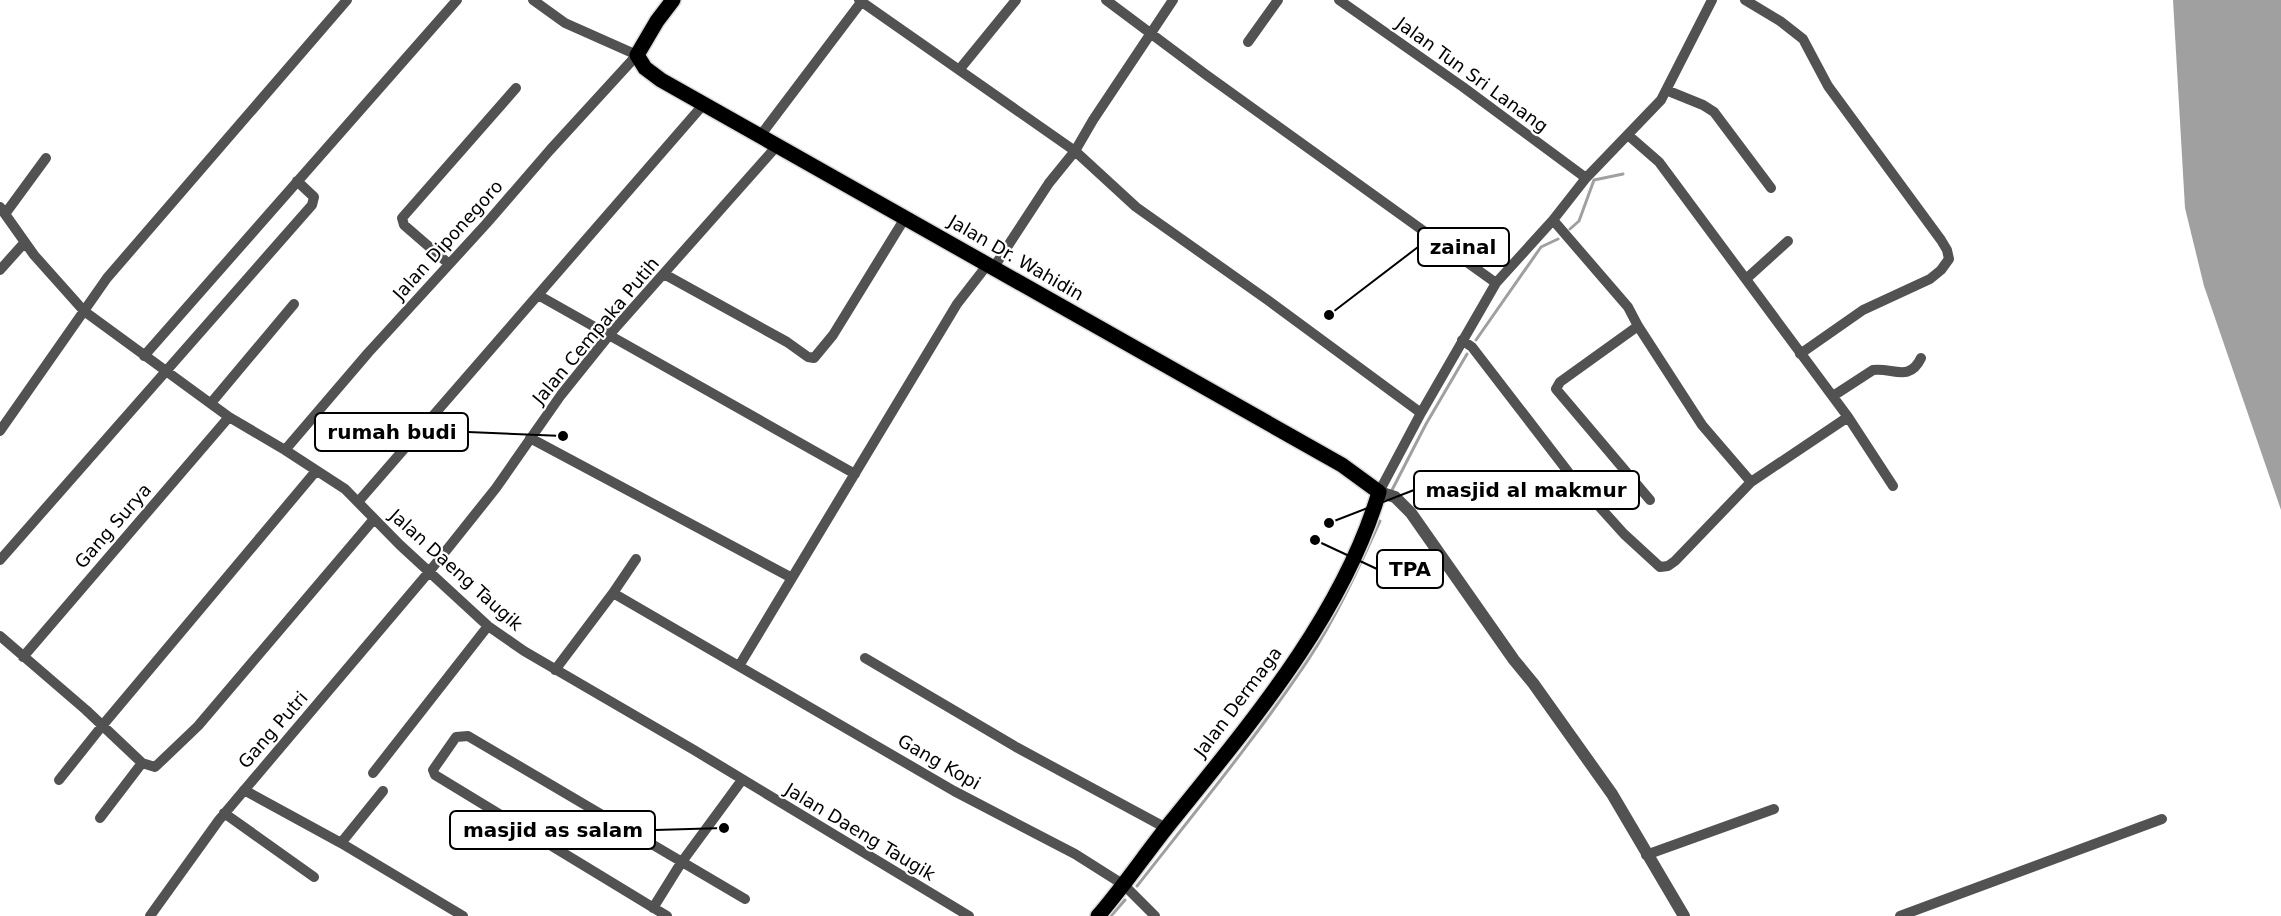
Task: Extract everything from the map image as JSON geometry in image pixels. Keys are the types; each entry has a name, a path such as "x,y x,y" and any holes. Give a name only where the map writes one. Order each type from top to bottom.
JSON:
{"main road":[{"path":"637,55 657,21 673,0"},
{"name":"Jalan Dr. Wahidin","path":"637,55 645,68 702,105 991,265 1079,318 1342,465 1379,492"},
{"name":"Jalan Dermaga","path":"1098,916 1256,713 1310,635 1362,540 1379,492"}],"street":[{"path":"0,431 107,278 347,0"},
{"path":"144,356 456,0"},
{"path":"534,0 565,23 637,55"},
{"path":"959,70 1017,0"},
{"path":"1106,0 1496,283"},
{"path":"739,666 957,304 991,265 1049,183 1075,151 1173,0"},
{"path":"1248,42 1278,0"},
{"name":"Jalan Tun Sri Lanang","path":"1339,0 1463,87 1586,178"},
{"path":"1684,916 1611,794 1411,513 1395,497 1379,492 1421,413 1496,283 1586,178 1653,109 1666,90 1712,0"},
{"path":"1745,0 1788,26 1803,39 1828,86 1949,254 1946,266 1930,279 1863,310 1800,354"},
{"path":"760,136 860,1 1075,151 1136,207 1421,413"},
{"name":"Jalan Diponegoro","path":"285,450 339,386 637,55"},
{"path":"449,264 404,225 402,218 516,88"},
{"path":"1666,90 1714,112 1771,188"},
{"path":"358,502 702,105"},
{"path":"1628,135 1659,162 1833,396 1893,486"},
{"name":"Jalan Cempaka Putih","path":"429,572 496,488 561,395 610,334 776,147"},
{"path":"3,211 46,158"},
{"path":"0,560 312,205 315,197 297,181"},
{"name":"Jalan Daeng Taugik","path":"3,211 34,255 84,310 229,417 345,489 429,572 488,626 555,670 703,755 969,916"},
{"path":"664,274 814,358 832,335 906,218"},
{"path":"1552,220 1628,307 1702,425 1751,482"},
{"path":"1746,279 1788,241"},
{"path":"0,270 26,242"},
{"path":"538,295 855,474"},
{"path":"211,403 294,304"},
{"path":"1638,326 1560,382 1556,389 1650,500"},
{"path":"1462,340 1472,347 1569,473 1624,534 1660,567 1668,566 1675,561 1751,482 1848,417"},
{"path":"1833,396 1873,370 1899,374 1915,368 1921,358"},
{"name":"Gang Surya","path":"23,657 229,417"},
{"path":"531,438 792,578"},
{"path":"59,780 316,471"},
{"path":"0,636 142,763 153,767 159,764 198,726 374,519"},
{"path":"555,670 636,559"},
{"name":"Gang Putri","path":"150,916 224,813 429,572"},
{"name":"Gang Kopi","path":"613,593 954,791 1075,854 1124,885 1155,916"},
{"path":"373,773 488,626"},
{"path":"865,658 1016,747 1166,828"},
{"path":"667,916 435,775 433,770 447,748 456,737 468,736 745,899"},
{"path":"100,818 142,763"},
{"path":"653,908 681,863 742,780"},
{"path":"244,790 341,843 463,916"},
{"path":"341,843 383,791"},
{"path":"1646,855 1774,809"},
{"path":"224,813 314,877"},
{"path":"1900,916 2162,819"}],"shaded area":[{"path":"2173,0 2281,0 2281,510 2204,286 2185,208"}],"waterway":[{"path":"1570,229 1579,221 1594,180 1623,174"},
{"path":"1476,340 1541,247 1558,239"},
{"path":"1391,492 1426,424 1467,354"},
{"path":"1137,886 1203,803 1308,660 1338,609 1380,521"},
{"path":"1111,916 1125,900"}],"place":[{"name":"zainal","path":"1329,315"},
{"name":"rumah budi","path":"563,436"},
{"name":"masjid al makmur","path":"1329,523"},
{"name":"TPA","path":"1315,540"},
{"name":"masjid as salam","path":"724,828"}]}
